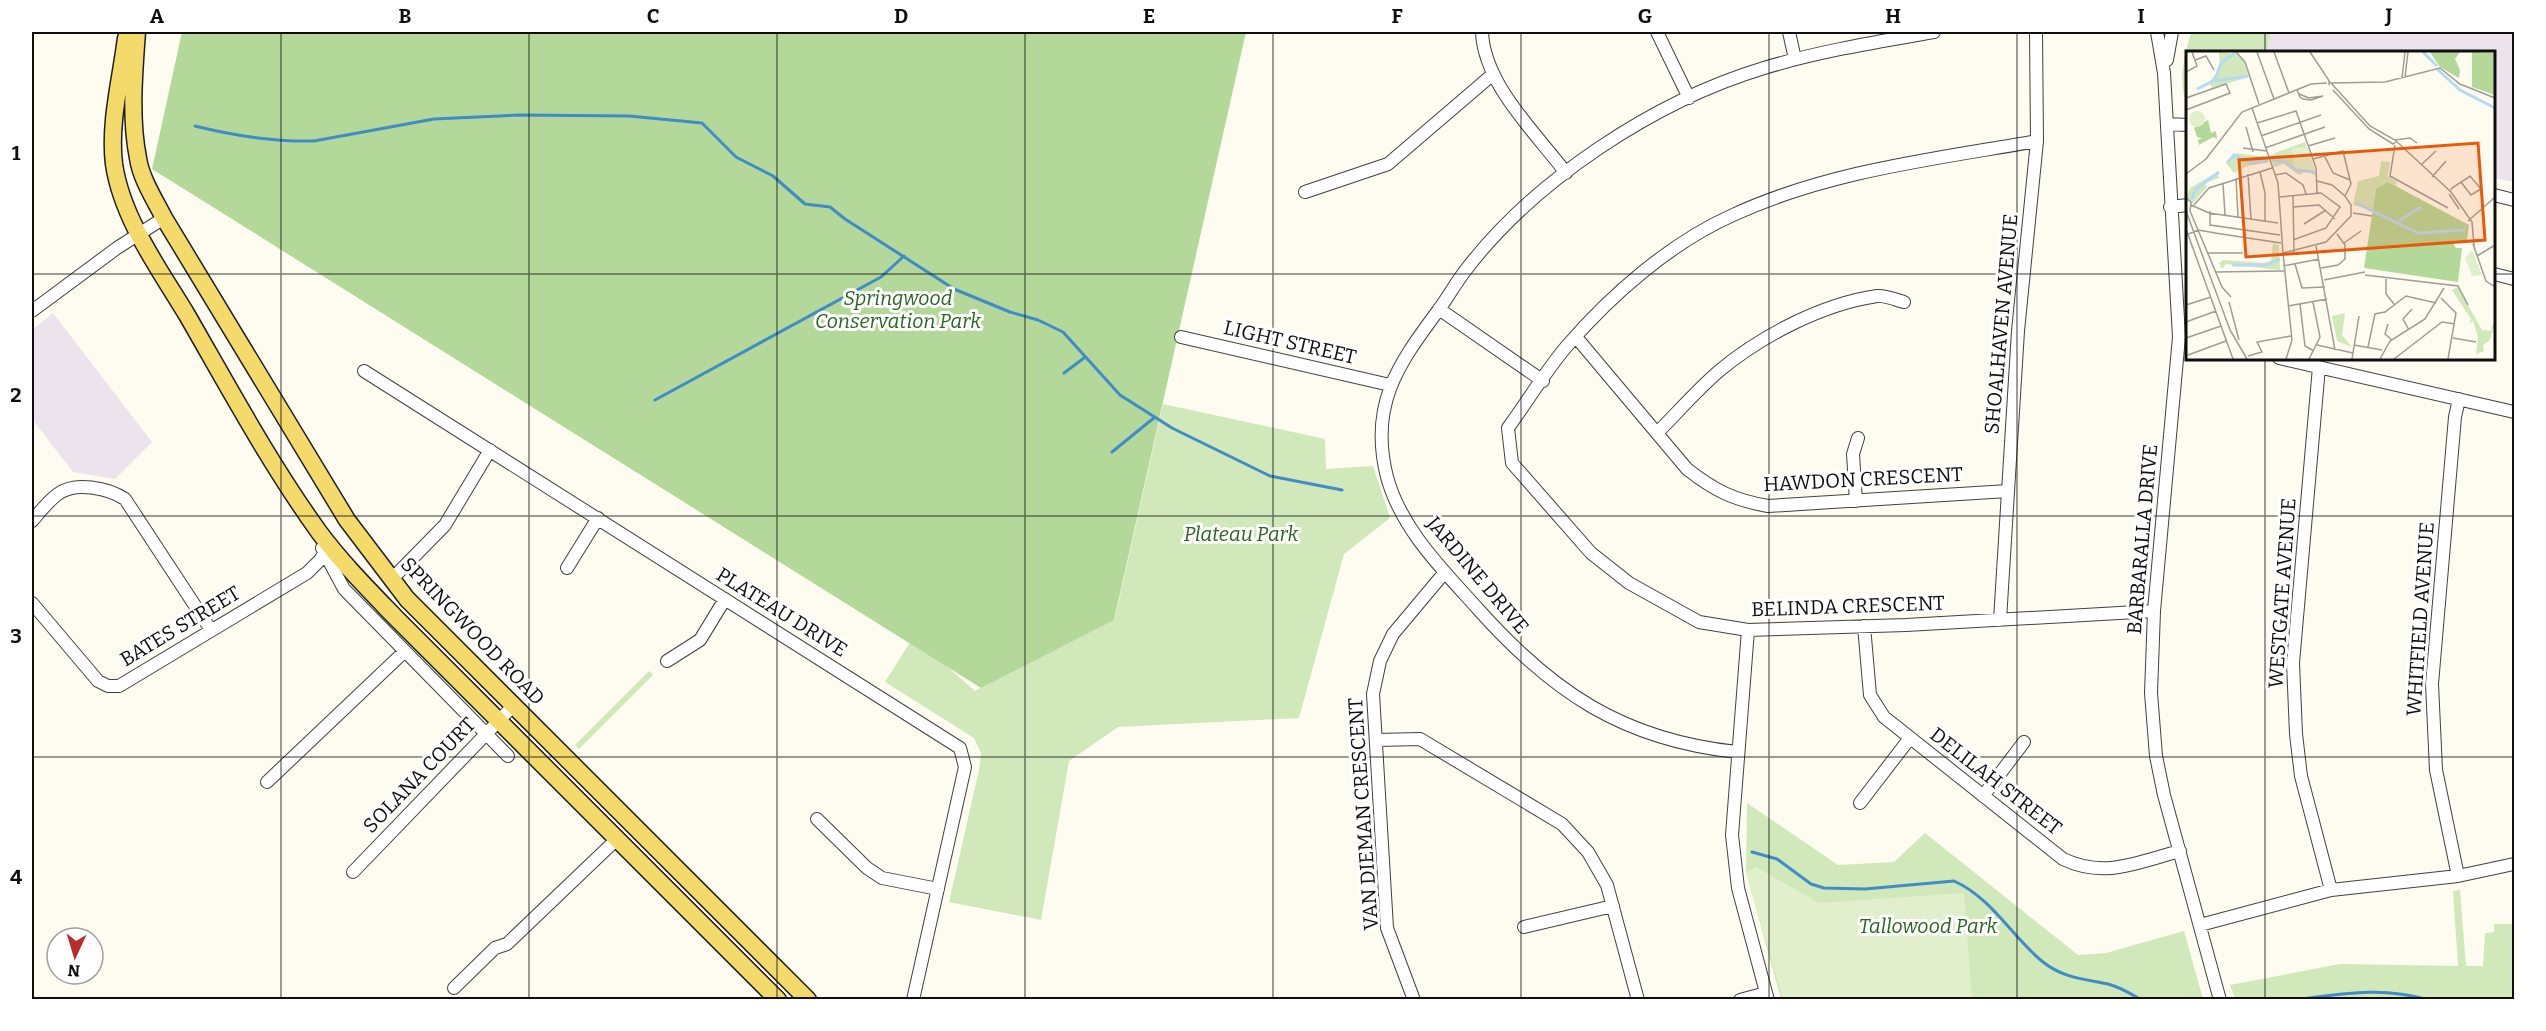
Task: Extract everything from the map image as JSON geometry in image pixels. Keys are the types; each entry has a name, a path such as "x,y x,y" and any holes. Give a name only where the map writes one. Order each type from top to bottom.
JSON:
{"main road":[{"path":"127,32 115,125 114,156 117,177 139,234 279,473 315,526 366,586 778,999"},
{"name":"SPRINGWOOD ROAD","path":"137,32 135,104 138,161 164,218 347,520 391,580 808,999"}],"street":[{"path":"1482,32 1483,47 1492,75 1566,173"},
{"path":"1657,32 1689,98"},
{"path":"1789,32 1795,60"},
{"name":"JARDINE DRIVE","path":"1737,752 1679,743 1605,715 1574,698 1518,652 1445,572 1404,516 1387,476 1383,422 1390,385 1404,356 1466,270 1490,244 1532,201 1566,173 1637,124 1728,80 1795,60 1934,32"},
{"name":"SHOALHAVEN AVENUE","path":"2000,620 2018,331 2037,141 2036,32"},
{"name":"BARBARALLA DRIVE","path":"2157,32 2164,73 2170,207 2183,338 2154,611 2151,693 2156,756 2220,999"},
{"name":"BARBARALLA DRIVE","path":"2164,73 2172,32"},
{"path":"1305,192 1388,164 1492,75"},
{"path":"2167,124 2186,125"},
{"name":"BELINDA CRESCENT","path":"2037,141 1843,176 1788,193 1732,215 1678,246 1650,268 1576,337 1508,428 1512,463 1591,553 1629,583 1699,622 1748,630 2154,611"},
{"path":"2495,195 2514,200"},
{"path":"2170,207 2186,205"},
{"path":"32,311 164,218"},
{"path":"2495,274 2514,279"},
{"path":"1656,433 1719,371 1767,339 1813,316 1845,304 1879,296 1904,302"},
{"path":"1439,309 1543,381"},
{"name":"HAWDON CRESCENT","path":"1576,337 1687,469 1707,485 1736,500 1768,506 2008,491"},
{"name":"LIGHT STREET","path":"1181,338 1390,385"},
{"path":"2288,360 2514,412"},
{"name":"WESTGATE AVENUE","path":"2319,367 2293,663 2296,734 2301,776 2331,890"},
{"name":"PLATEAU DRIVE","path":"364,370 960,748 965,767 913,999"},
{"name":"WHITFIELD AVENUE","path":"2458,876 2436,770 2432,684 2455,417 2459,399"},
{"path":"1856,501 1853,454 1858,438"},
{"path":"391,580 446,525 490,450"},
{"path":"32,521 58,493 70,488 114,492 125,499 211,630"},
{"path":"567,568 598,518"},
{"path":"315,526 330,568 344,589 508,756"},
{"name":"BATES STREET","path":"32,603 98,681 108,686 119,686 307,573 321,560 324,552"},
{"path":"330,568 340,569 359,585 366,586"},
{"name":"BATES STREET","path":"307,573 330,568"},
{"name":"VAN DIEMAN CRESCENT","path":"1414,999 1388,928 1373,694 1380,661 1393,634 1445,572"},
{"path":"667,661 700,640 725,599"},
{"name":"DELILAH STREET","path":"1864,626 1870,695 1884,717 2062,859 2076,865 2101,870 2180,851"},
{"path":"1740,999 1767,996 1738,888 1732,825 1748,630"},
{"path":"267,782 404,652"},
{"name":"SOLANA COURT","path":"353,872 514,705"},
{"path":"1860,803 1910,738"},
{"path":"1376,740 1420,739 1562,824 1588,852 1607,885 1638,999"},
{"path":"1983,796 2024,741"},
{"path":"817,819 867,868 882,878 938,889"},
{"path":"454,988 495,948 507,944 618,838"},
{"path":"2200,925 2331,890 2458,876 2514,864"},
{"path":"1524,927 1613,906"}],"shaded area":[{"path":"2271,32 2514,32 2514,182 2495,178 2495,51 2267,51"},
{"path":"53,313 152,442 115,479 73,472 32,419 32,330"}],"green space":[{"name":"Springwood Conservation Park","path":"182,32 1246,32 1114,620 981,688 152,169"},
{"path":"2191,32 2271,32 2267,51 2186,51"},
{"path":"2186,51 2186,100 2182,77"},
{"name":"Plateau Park","path":"1163,404 1325,439 1326,469 1373,466 1390,518 1344,554 1299,718 1118,727 1069,761 1041,920 949,902 981,753 974,738 885,682 909,644 916,639 975,691 1115,618"},
{"path":"649,671 653,675 579,749 575,745"},
{"name":"Tallowood Park","path":"1747,803 1838,865 1894,862 1925,833 2078,955 2106,953 2184,931 2203,999 1781,999 1746,872"},
{"path":"1756,867 1819,903 1964,893 1972,999 1783,999 1746,872"},
{"path":"2460,890 2466,966 2483,966 2485,933 2494,932 2494,924 2512,924 2514,999 2235,999 2230,985 2340,964 2458,966 2453,891"}],"waterway":[{"path":"195,126 254,138 314,141 434,119 519,115 629,116 702,123 736,157 773,176 805,204 830,207 954,289 1010,312 1038,320 1063,332 1120,395 1172,428 1270,476 1342,490"},
{"path":"655,400 881,277 904,256"},
{"path":"1064,373 1084,358"},
{"path":"1112,452 1155,417"},
{"path":"1752,852 1777,859 1811,884 1824,888 1865,889 1954,881 1980,897 2043,962 2074,977 2112,985 2142,1000"},
{"path":"2294,1000 2362,992 2394,993 2429,1000"}]}
